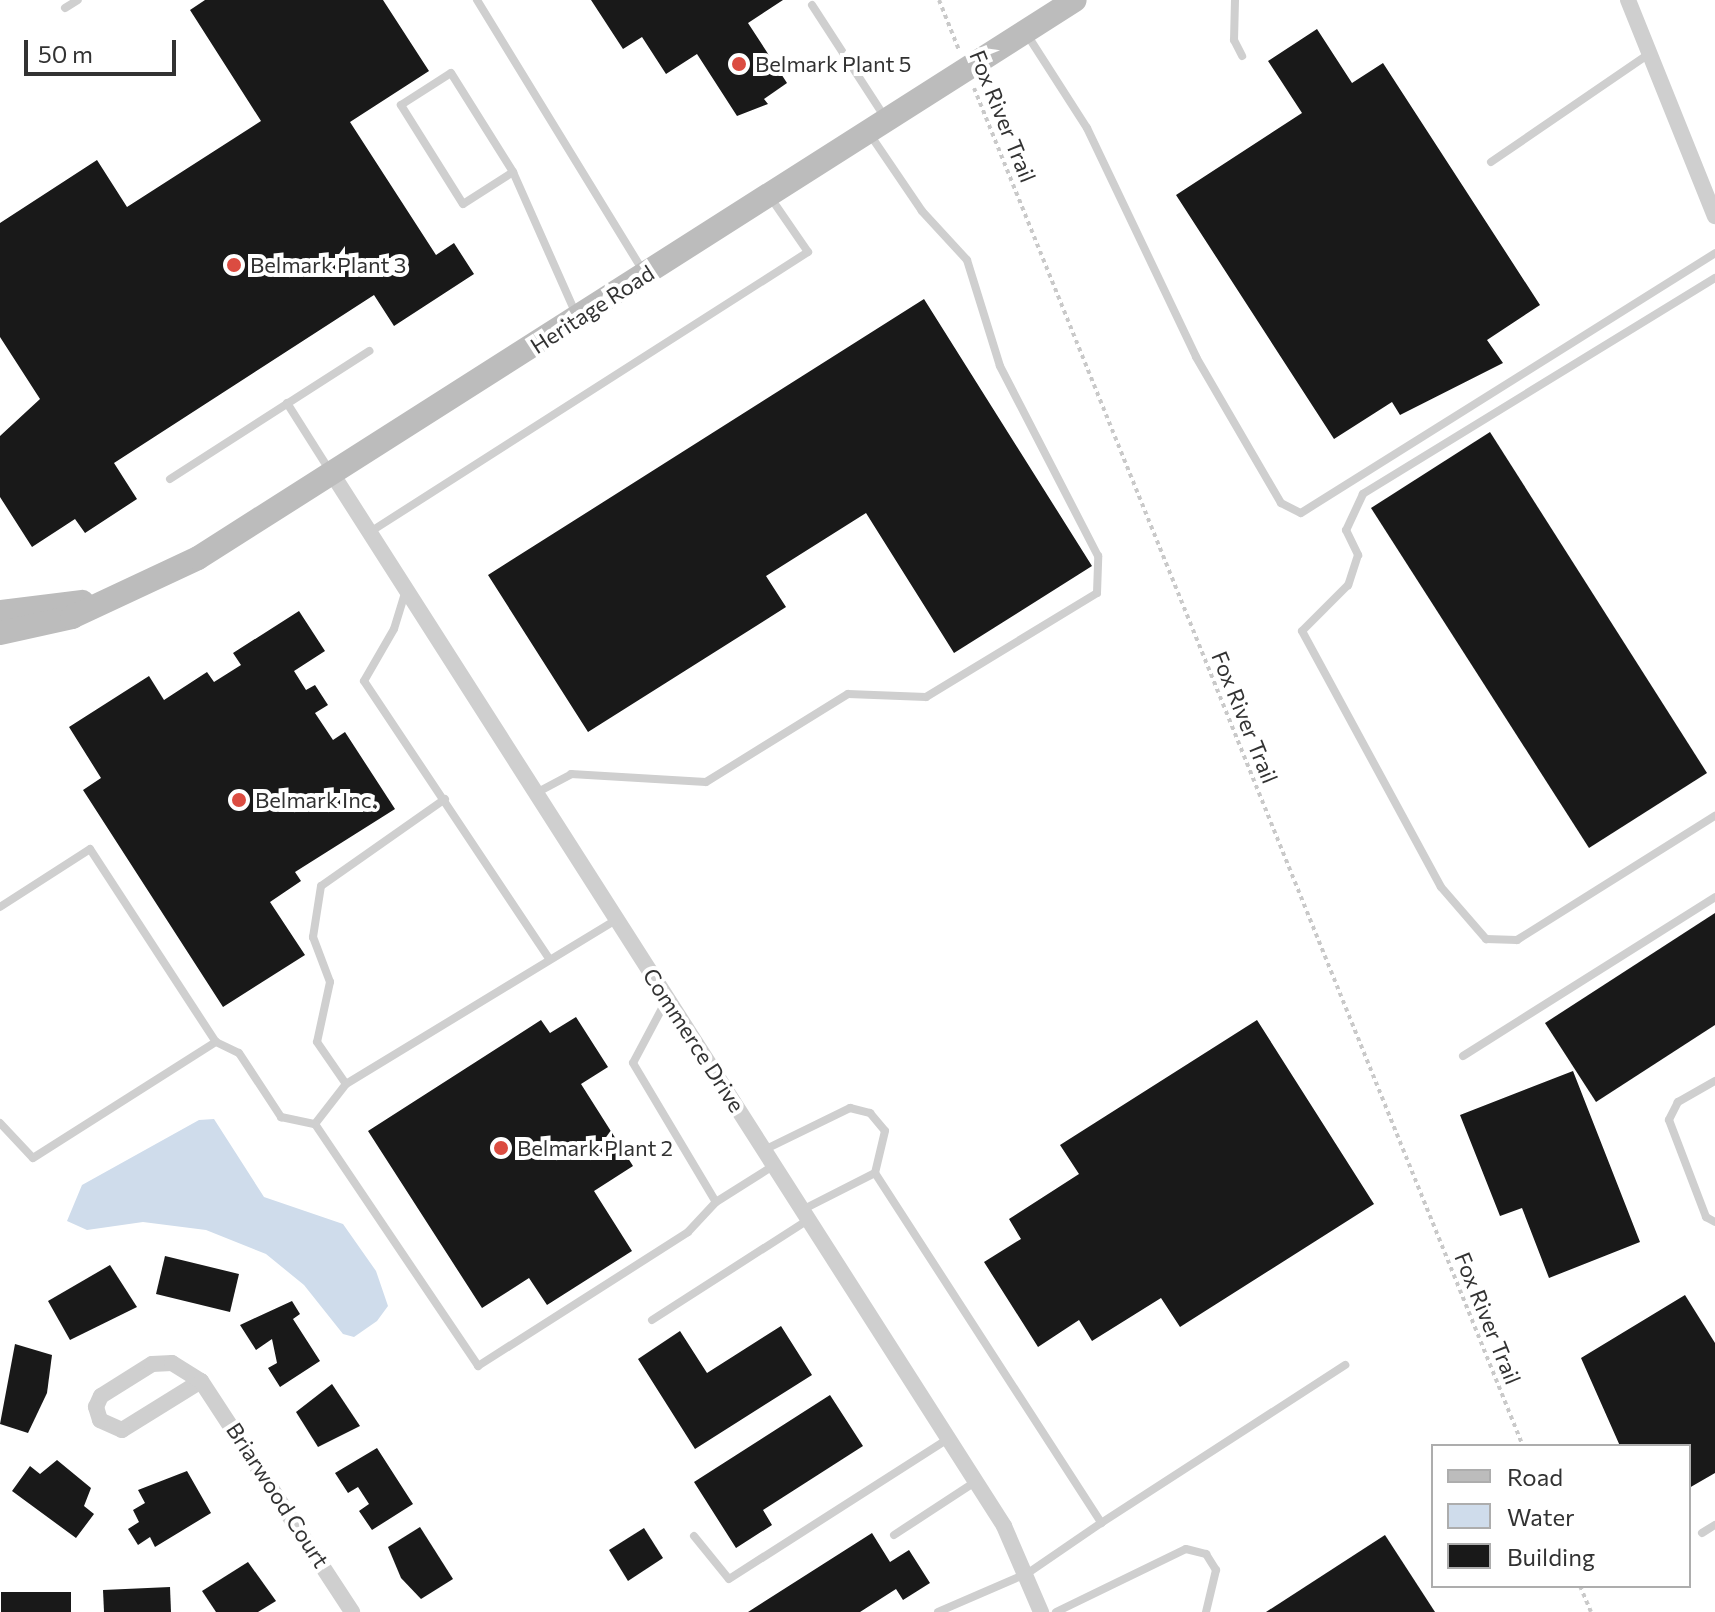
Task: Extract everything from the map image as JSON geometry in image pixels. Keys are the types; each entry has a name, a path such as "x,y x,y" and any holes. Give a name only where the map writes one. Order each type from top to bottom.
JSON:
{"main road":[{"name":"Heritage Road","path":"0,633 72,617 198,558 333,475 1075,0"},
{"name":"Heritage Road","path":"0,612 101,602"}],"street":[{"path":"1628,0 1715,216"},
{"name":"Commerce Drive","path":"333,475 976,1481 1028,1573 1041,1612"},
{"name":"Briarwood Court","path":"201,1381 122,1430 100,1420 101,1396 152,1364 172,1363 201,1381 352,1612"}],"lane":[{"path":"65,8 78,0"},
{"path":"477,0 646,275"},
{"path":"1235,0 1234,40 1242,56"},
{"path":"536,793 571,774 706,782 848,694 926,697 1097,593 1098,556 1000,366 967,260 922,211 812,5"},
{"path":"1025,32 1087,128 1196,357 1281,503 1301,513 1715,253"},
{"path":"1491,162 1650,54"},
{"path":"513,172 463,204 401,105 451,73 513,172 578,318"},
{"path":"370,532 808,252 769,196"},
{"path":"1715,278 1363,494 1346,530 1358,555 1348,585 1302,631 1441,887 1486,939 1517,940 1715,816"},
{"path":"170,479 369,351"},
{"path":"287,403 333,475"},
{"path":"406,589 394,629 364,681 548,957"},
{"path":"346,1084 317,1042 330,982 313,937 321,886 445,799"},
{"path":"0,907 90,849 216,1042 239,1053 281,1117 315,1124 478,1366 688,1232 716,1202 774,1165"},
{"path":"1463,1056 1715,897"},
{"path":"315,1124 346,1084 548,957 617,919"},
{"path":"667,998 633,1063 716,1202"},
{"path":"0,1123 33,1158 216,1042"},
{"path":"1715,1081 1678,1102 1669,1120 1706,1217 1715,1222"},
{"path":"764,1150 850,1108 870,1113 885,1131 875,1173 1101,1523"},
{"path":"652,1320 805,1214 875,1173"},
{"path":"938,1612 1028,1573 1345,1365"},
{"path":"694,1536 729,1579 948,1438"},
{"path":"894,1535 976,1481"},
{"path":"1702,1533 1715,1525"},
{"path":"1056,1612 1186,1549 1206,1554 1216,1570 1206,1612"}],"path":[{"name":"Fox River Trail","path":"939,0 1522,1444"},
{"path":"1581,1588 1591,1612"}],"water":[{"path":"214,1119 264,1197 343,1224 376,1271 388,1306 377,1321 354,1337 343,1334 304,1285 266,1254 206,1230 143,1222 87,1230 67,1221 82,1185 199,1120"}],"building":[{"name":"Belmark Plant 3","path":"205,0 383,0 429,71 350,122 436,255 454,243 474,274 394,326 374,295 114,463 137,499 85,533 75,519 32,547 0,497 0,436 40,399 0,337 0,223 97,160 127,207 261,121 190,10"},
{"name":"Belmark Plant 5","path":"591,0 783,0 748,23 787,83 764,99 768,104 737,116 697,54 666,74 642,37 623,49"},
{"path":"1317,29 1352,83 1383,63 1540,305 1487,340 1503,363 1400,415 1392,402 1334,439 1176,195 1302,113 1268,61"},
{"path":"924,299 1092,566 954,653 866,513 766,576 786,607 588,732 488,575"},
{"path":"1490,432 1707,773 1589,848 1371,508"},
{"name":"Belmark Inc.","path":"299,611 325,651 294,671 306,690 315,685 328,705 315,713 333,740 345,732 395,809 295,872 301,881 270,902 305,955 223,1007 83,790 101,778 69,727 149,676 164,700 207,672 214,682 241,665 233,653"},
{"path":"1715,913 1715,1025 1596,1102 1545,1023"},
{"name":"Belmark Plant 2","path":"576,1017 608,1067 581,1084 633,1166 594,1191 632,1251 547,1305 529,1278 482,1308 368,1131 541,1020 550,1033"},
{"path":"1257,1020 1374,1204 1180,1327 1161,1298 1092,1341 1079,1320 1038,1347 984,1262 1021,1239 1009,1219 1079,1174 1060,1145"},
{"path":"1573,1071 1640,1242 1549,1278 1522,1208 1500,1216 1460,1115"},
{"path":"165,1256 239,1274 230,1312 156,1294"},
{"path":"110,1265 137,1307 70,1340 48,1301"},
{"path":"1685,1295 1715,1343 1715,1473 1691,1487 1691,1444 1619,1444 1581,1358"},
{"path":"292,1301 300,1314 293,1319 320,1361 280,1387 268,1368 277,1363 272,1339 256,1350 240,1325"},
{"path":"781,1326 812,1375 695,1449 638,1359 680,1331 707,1373"},
{"path":"15,1344 52,1355 47,1393 28,1433 0,1424"},
{"path":"332,1384 360,1426 318,1447 296,1412"},
{"path":"830,1395 863,1446 763,1510 772,1525 736,1548 694,1482"},
{"path":"377,1448 413,1504 372,1530 359,1511 369,1504 358,1487 348,1493 335,1473"},
{"path":"57,1460 91,1488 84,1506 94,1514 76,1538 12,1491 30,1466 40,1474"},
{"path":"187,1471 211,1513 155,1547 150,1537 138,1545 128,1529 139,1522 133,1510 145,1503 138,1490"},
{"path":"420,1527 453,1579 421,1599 401,1578 388,1547"},
{"path":"644,1528 663,1558 628,1581 609,1550"},
{"path":"872,1533 890,1562 909,1550 930,1583 903,1600 896,1589 860,1612 748,1612"},
{"path":"1385,1535 1435,1612 1266,1612"},
{"path":"248,1562 276,1601 258,1612 216,1612 202,1591"},
{"path":"170,1587 171,1612 104,1612 103,1590"},
{"path":"1,1592 71,1592 71,1612 1,1612"}],"place":[{"name":"Belmark Plant 5","path":"739,64"},
{"name":"Belmark Plant 3","path":"234,265"},
{"name":"Belmark Inc.","path":"239,800"},
{"name":"Belmark Plant 2","path":"501,1148"}]}
